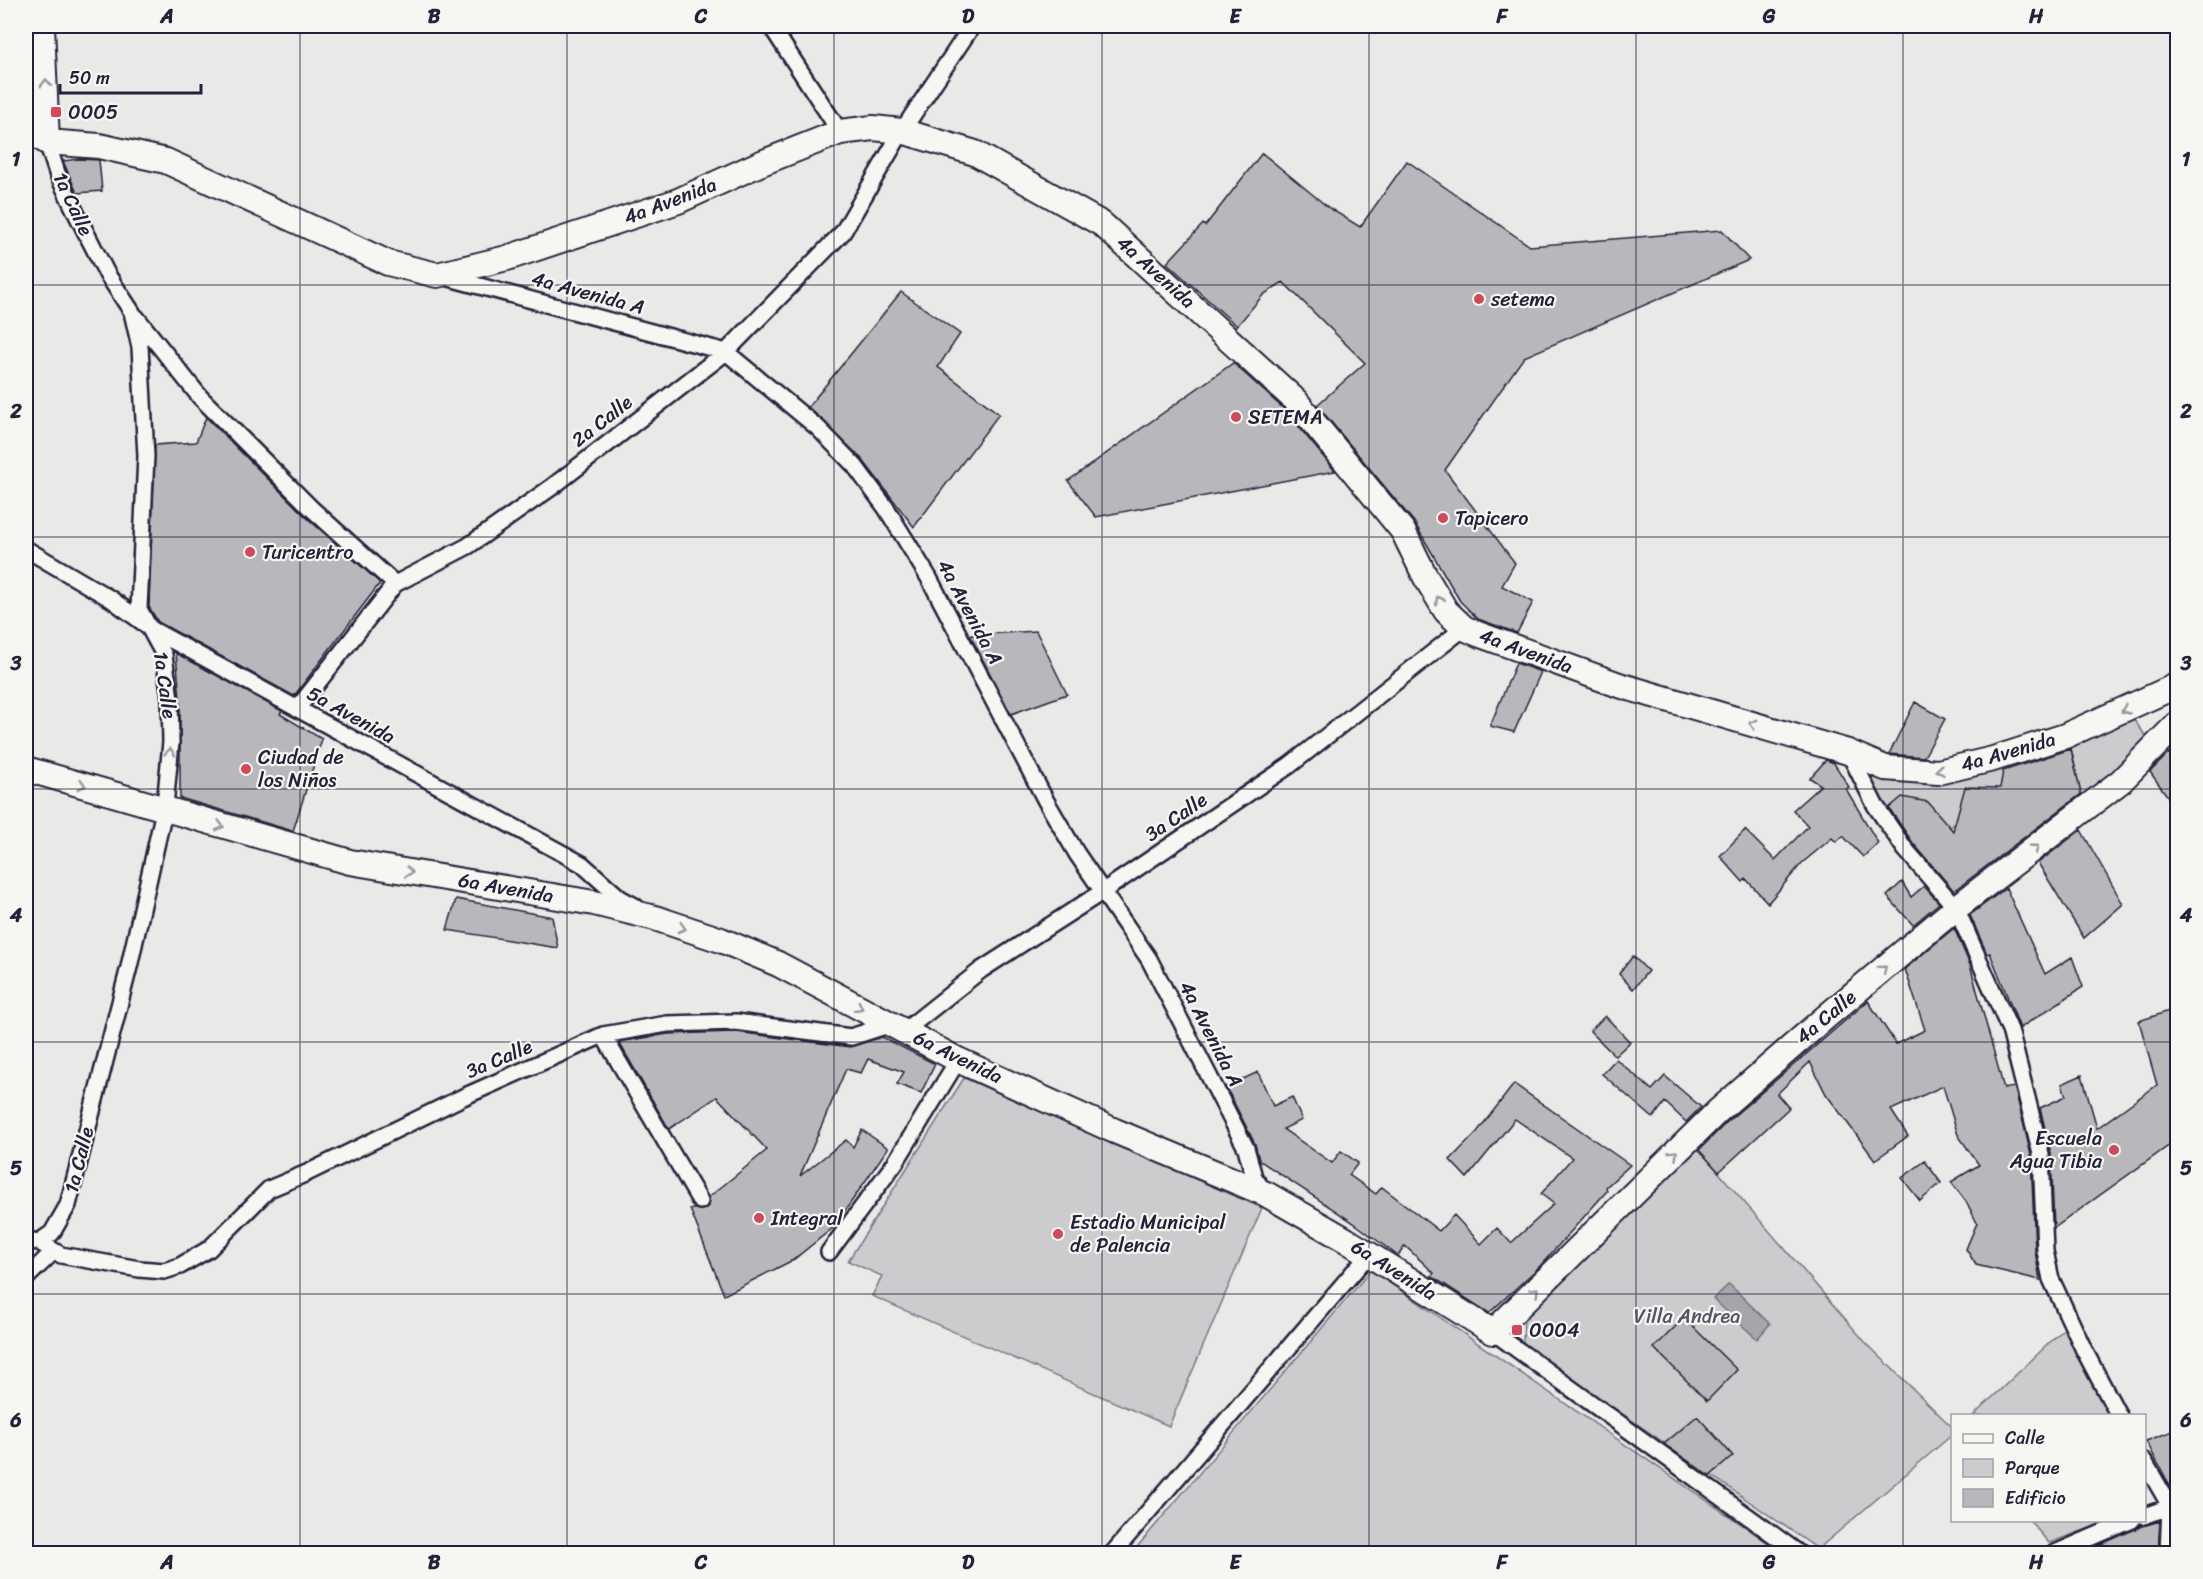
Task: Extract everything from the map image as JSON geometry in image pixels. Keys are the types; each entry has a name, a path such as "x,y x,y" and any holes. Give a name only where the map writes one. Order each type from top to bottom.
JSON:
{"main road":[{"name":"1a Calle","path":"42,26 48,142"},
{"name":"4a Avenida","path":"26,128 48,142 99,146 166,161 388,263 437,275 507,258 678,201 759,164 840,132 873,128 902,131 975,153 1102,224 1295,400 1403,531 1441,602 1464,628 1619,685 1848,752 1885,768 1938,772 1993,759 2065,736 2178,685"},
{"name":"4a Calle","path":"1493,1332 1718,1111 1956,908 2121,782 2178,723"},
{"name":"6a Avenida","path":"26,770 350,862 594,903 655,918 721,940 778,964 958,1060 1115,1131 1266,1194 1369,1254 1493,1332"}],"street":[{"path":"771,26 840,132"},
{"name":"2a Calle","path":"297,709 395,584 468,546 487,533 552,487 726,352 843,232 902,131 972,26"},
{"name":"1a Calle","path":"32,1241 52,1233 68,1205 129,967 164,810 171,742 170,699 164,655 153,630 139,609 146,456 140,347 132,312 107,274 78,217 57,173 48,142"},
{"name":"4a Avenida A","path":"437,275 726,352 819,428 855,466 886,508 929,578 1046,801 1102,892 1149,959 1246,1148 1254,1177 1266,1194"},
{"path":"132,312 200,397 312,509 395,584"},
{"name":"5a Avenida","path":"26,549 111,599 153,630 582,864 620,898 655,918"},
{"name":"3a Calle","path":"53,1251 139,1269 164,1271 180,1266 208,1249 268,1189 307,1173 463,1097 603,1035 667,1024 736,1022 851,1037 898,1028 981,970 1102,892 1290,765 1464,628"},
{"path":"1848,752 1875,805 1905,849 1956,908 2010,1030 2041,1154 2045,1251 2051,1279 2084,1350 2118,1414"},
{"path":"603,1035 700,1201"},
{"path":"829,1252 895,1163 958,1060"},
{"path":"26,1278 53,1251 32,1241"},
{"path":"1112,1554 1369,1254"},
{"name":"6a Avenida","path":"1493,1332 1800,1554"},
{"path":"2146,1463 2174,1505 2168,1554"},
{"path":"2146,1516 2174,1505"},
{"path":"2053,1554 2130,1522"}],"green space":[{"path":"2131,716 2149,740 2095,791 2082,799 2070,743"},
{"path":"2020,764 2019,814 1974,803 1921,858 1875,798 1873,779 1881,775"},
{"name":"Estadio Municipal de Palencia","path":"964,1078 1262,1208 1169,1426 872,1296 882,1276 848,1261"},
{"name":"Villa Andrea","path":"1695,1145 1866,1343 1951,1426 1951,1436 1818,1549 1523,1345 1524,1311"},
{"path":"1371,1270 1783,1553 1132,1553"},
{"path":"2068,1325 2114,1414 1975,1414"},
{"path":"2031,1522 2106,1522 2049,1543"}],"shaded area":[{"path":"1729,1284 1770,1324 1757,1339 1713,1299"}],"building":[{"name":"setema","path":"1262,153 1329,208 1360,227 1407,161 1530,246 1722,230 1749,260 1524,357 1445,470 1515,563 1502,586 1533,602 1517,633 1478,619 1460,601 1414,522 1317,405 1365,363 1283,282 1263,295 1237,326 1167,263 1203,224 1205,226"},
{"path":"99,160 102,191 77,193 63,161"},
{"path":"901,292 960,334 938,367 999,414 914,527 862,459 808,407"},
{"name":"SETEMA","path":"1233,363 1285,410 1335,471 1096,517 1068,481"},
{"name":"Turicentro","path":"206,417 305,516 380,583 294,696 158,622 149,607 155,445 196,442"},
{"path":"1036,631 1067,694 1011,714 970,635"},
{"name":"Ciudad de los Niños","path":"176,653 282,711 280,714 322,739 293,831 180,798 180,699"},
{"path":"1516,663 1541,672 1514,732 1490,726"},
{"path":"1915,702 1945,719 1924,757 1889,754"},
{"path":"2071,749 2081,794 1954,891 1913,843 1889,808 1902,797 1928,802 1953,831 1965,787 2000,788 2003,771"},
{"path":"2169,753 2178,764 2178,811 2150,772"},
{"path":"1826,760 1834,763 1849,787 1846,789 1878,843 1863,857 1843,836 1836,842 1832,838 1802,863 1768,903 1746,879 1743,882 1720,856 1745,830 1775,860 1808,826 1793,810 1821,785 1810,778"},
{"path":"2081,830 2123,904 2084,938 2038,863"},
{"path":"1902,882 1911,897 1924,886 1939,903 1913,925 1887,896"},
{"path":"2006,888 2045,974 2072,957 2083,987 2020,1028 1990,953 1987,954 1970,915"},
{"path":"456,899 552,917 558,948 447,930"},
{"path":"1954,928 1970,965 2004,1089 2014,1087 2016,1093 2031,1155 2035,1251 2040,1280 1976,1265 1966,1249 1977,1223 1967,1203 1951,1182 1979,1165 1958,1135 1943,1086 1891,1110 1908,1136 1875,1160 1826,1094 1810,1062 1777,1094 1789,1108 1719,1172 1699,1150 1728,1121 1868,1001 1896,1044 1925,1030 1905,969"},
{"path":"1633,956 1648,971 1633,989 1619,974"},
{"name":"Escuela Agua Tibia","path":"2178,1008 2178,1139 2054,1228 2051,1153 2040,1108 2066,1096 2062,1084 2082,1075 2097,1128 2157,1085 2139,1021"},
{"path":"1605,1016 1630,1042 1615,1056 1590,1031"},
{"path":"736,1032 850,1047 882,1037 935,1064 921,1093 897,1084 904,1072 868,1059 861,1073 846,1069 800,1176 846,1140 853,1147 862,1130 888,1148 834,1227 793,1260 724,1295 690,1209 705,1209 709,1205 709,1197 767,1150 717,1097 669,1129 619,1042 668,1034"},
{"path":"1616,1059 1652,1090 1665,1076 1701,1107 1686,1122 1665,1102 1653,1118 1602,1074"},
{"path":"1258,1072 1273,1106 1292,1097 1302,1120 1283,1129 1332,1163 1341,1151 1358,1163 1349,1175 1376,1194 1382,1187 1439,1231 1454,1215 1481,1244 1497,1228 1511,1243 1554,1204 1541,1194 1572,1158 1515,1119 1467,1178 1450,1160 1477,1132 1514,1084 1630,1165 1606,1187 1607,1191 1540,1266 1489,1313 1431,1276 1434,1273 1405,1246 1398,1256 1354,1223 1259,1160 1255,1144 1226,1087"},
{"path":"1925,1161 1941,1183 1920,1201 1902,1178"},
{"path":"1684,1318 1737,1370 1707,1401 1654,1348"},
{"path":"1697,1416 1733,1456 1710,1476 1664,1444"},
{"path":"2178,1429 2178,1495 2175,1495 2146,1441"},
{"path":"2160,1521 2158,1554 2079,1554 2142,1526"}],"place":[{"name":"0005","path":"56,112"},
{"name":"setema","path":"1479,299"},
{"name":"SETEMA","path":"1236,417"},
{"name":"Tapicero","path":"1443,518"},
{"name":"Turicentro","path":"250,552"},
{"name":"Ciudad de los Niños","path":"246,769"},
{"name":"Escuela Agua Tibia","path":"2114,1150"},
{"name":"Integral","path":"759,1218"},
{"name":"Estadio Municipal de Palencia","path":"1058,1234"},
{"name":"0004","path":"1517,1330"}]}
